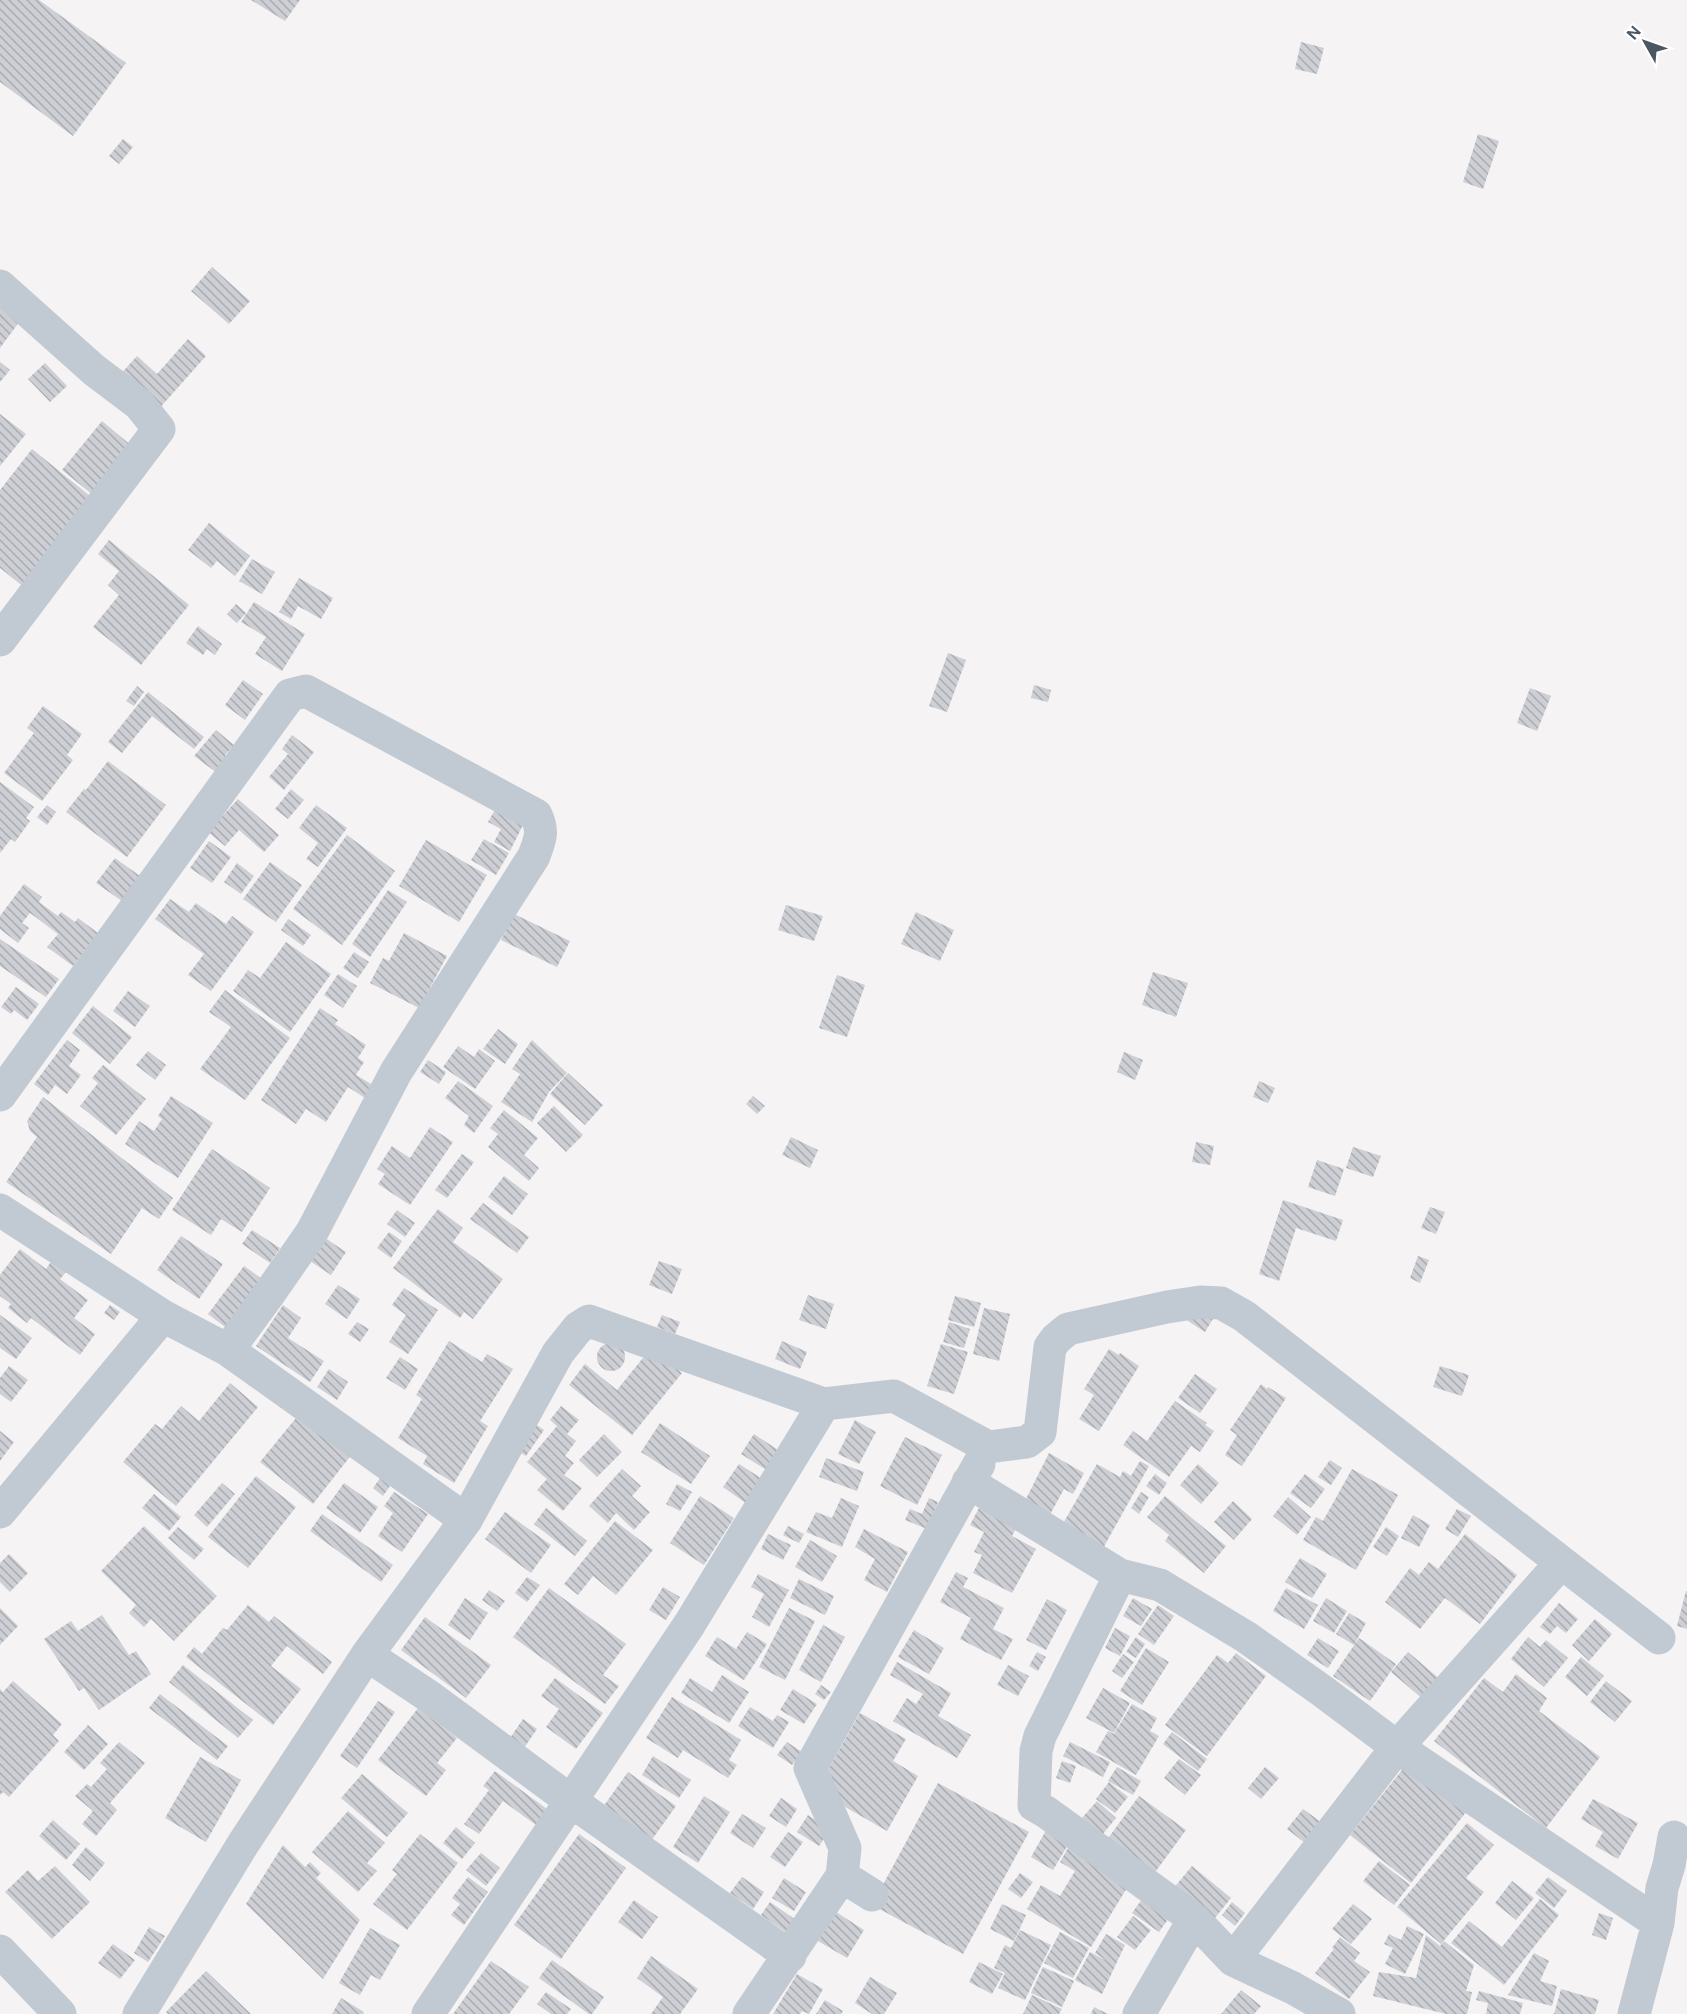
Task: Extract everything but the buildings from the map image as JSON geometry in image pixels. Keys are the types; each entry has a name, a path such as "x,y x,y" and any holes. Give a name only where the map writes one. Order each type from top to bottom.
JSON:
{"street":[{"path":"0,286 94,370 138,404 159,429 0,640"},
{"path":"0,1095 290,695 306,691 536,815 542,834 534,856 396,1072 312,1232 228,1350"},
{"path":"0,1210 163,1316 228,1350 466,1520"},
{"path":"139,2014 243,1844 367,1655 466,1520 558,1353 578,1328 589,1322 824,1404 894,1396 988,1447 1027,1442 1040,1432 1050,1347 1068,1329 1167,1307 1200,1302 1221,1303 1244,1316 1659,1638"},
{"path":"0,1512 163,1316"},
{"path":"428,2014 689,1625 824,1404"},
{"path":"749,2014 842,1876 845,1848 810,1768 988,1447"},
{"path":"968,1482 1120,1575 1160,1586 1246,1637 1322,1690 1397,1747 1658,1923"},
{"path":"1233,1960 1397,1747 1561,1563"},
{"path":"1120,1575 1040,1736 1036,1751 1034,1805 1194,1919 1233,1960 1293,1988 1340,2014"},
{"path":"367,1655 430,1697 571,1801 790,1956"},
{"path":"1634,2014 1658,1923 1662,1888 1674,1837"},
{"path":"842,1876 872,1895"},
{"path":"1139,2014 1194,1919"},
{"path":"0,1951 60,2014"}]}
